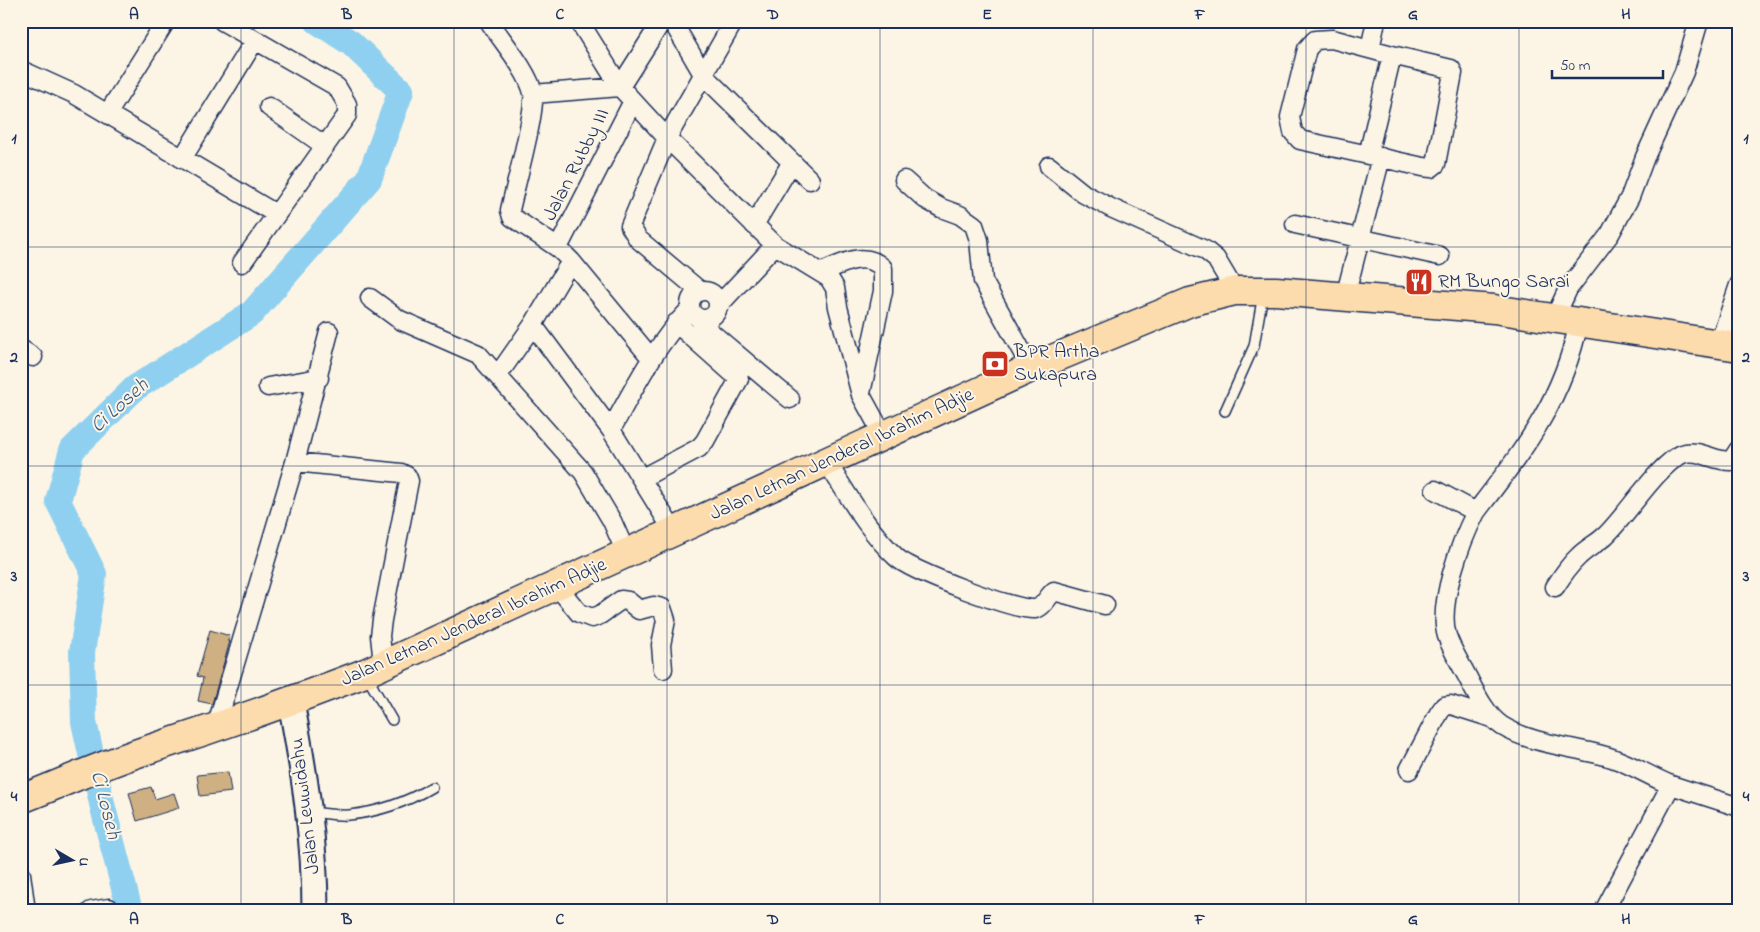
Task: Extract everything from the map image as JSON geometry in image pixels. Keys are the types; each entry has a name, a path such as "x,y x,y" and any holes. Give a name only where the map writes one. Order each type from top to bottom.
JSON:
{"highway":[{"name":"Jalan Letnan Jenderal Ibrahim Adjie","path":"21,799 152,748 291,702 374,668 627,555 826,461 1031,368 1190,302 1235,291 1264,291 1494,309 1729,346"}],"street":[{"path":"108,113 166,21"},
{"path":"222,21 337,87 347,104 347,115 242,263"},
{"path":"489,21 527,79 533,94 530,117 510,210 512,217 558,248 571,261 651,358"},
{"path":"579,21 620,87 667,138 775,245 822,272 835,288 840,316 861,395 883,435"},
{"path":"620,87 662,21"},
{"path":"672,21 704,76 810,180"},
{"path":"718,306 717,301 710,293 700,291 638,239 630,226 667,138 734,21"},
{"path":"1370,49 1376,21"},
{"path":"1492,718 1475,692 1448,636 1445,622 1445,604 1462,540 1476,512 1532,439 1554,400 1572,354 1567,320 1568,289 1610,234 1630,197 1645,157 1684,72 1699,21"},
{"path":"1323,38 1332,39 1392,54 1448,67 1453,73 1434,166 1423,167 1300,140 1293,132 1290,117 1307,49 1311,43 1323,38"},
{"path":"182,159 255,40"},
{"path":"1345,297 1361,237 1392,54"},
{"path":"21,70 74,94 108,113 276,214"},
{"path":"533,94 620,87"},
{"name":"Jalan Rubby III","path":"558,248 633,101"},
{"path":"270,107 325,146"},
{"path":"754,225 792,162"},
{"path":"1049,166 1084,194 1205,250 1216,260 1235,291"},
{"path":"904,180 925,199 941,208 960,215 974,226 979,240 983,281 1031,368"},
{"path":"1295,224 1361,237 1440,256"},
{"path":"611,430 651,358 676,323 694,314 712,317 718,306 775,245"},
{"path":"822,272 855,260 867,258 876,261 883,268 883,291 861,395"},
{"path":"498,375 533,325 571,261"},
{"path":"1729,346 1739,285"},
{"path":"700,291 691,298 694,314 708,330 790,399"},
{"path":"370,298 400,320 478,354 583,472 612,521 627,555"},
{"path":"676,323 739,379"},
{"path":"533,325 611,430 674,532"},
{"path":"216,727 296,462 329,332"},
{"path":"642,478 699,448 705,442 748,362"},
{"path":"268,387 318,378"},
{"path":"1555,586 1567,568 1605,536 1646,488 1682,454 1690,453 1731,461 1739,449"},
{"path":"826,461 874,532 896,557 907,566 982,596 1031,609 1040,607 1054,591 1105,605"},
{"path":"296,462 400,473 407,476 409,481 374,668"},
{"path":"1435,490 1476,512"},
{"path":"557,586 580,613 592,618 600,615 620,600 628,601 639,610 654,606 662,608 666,620 661,645 663,669"},
{"name":"Jalan Leuwidahu","path":"291,702 309,812 315,875 316,911"},
{"path":"1409,770 1439,712 1444,706 1451,705 1492,718 1503,726 1540,740 1611,758 1671,785 1739,807"},
{"path":"1604,911 1671,785"},
{"path":"21,874 26,911"},
{"path":"91,911 109,908"}],"lane":[{"path":"1224,412 1254,346 1264,291"},
{"path":"374,668 392,720"},
{"path":"309,812 348,815 382,809 416,796 432,787"}],"building":[{"path":"210,630 230,636 212,704 198,701 203,678 197,676"},
{"path":"228,772 231,792 200,796 197,775"},
{"path":"151,787 155,799 174,793 179,808 137,821 129,793"}],"waterway":[{"name":"Ci Loseh","path":"130,911 103,808 84,722 82,652 94,574 58,501 72,450 135,388 252,313 369,179 401,91 351,43 317,21"}],"place":[{"name":"RM Bungo Sarai","path":"1419,282"},
{"name":"BPR Artha Sukapura","path":"995,364"}]}
